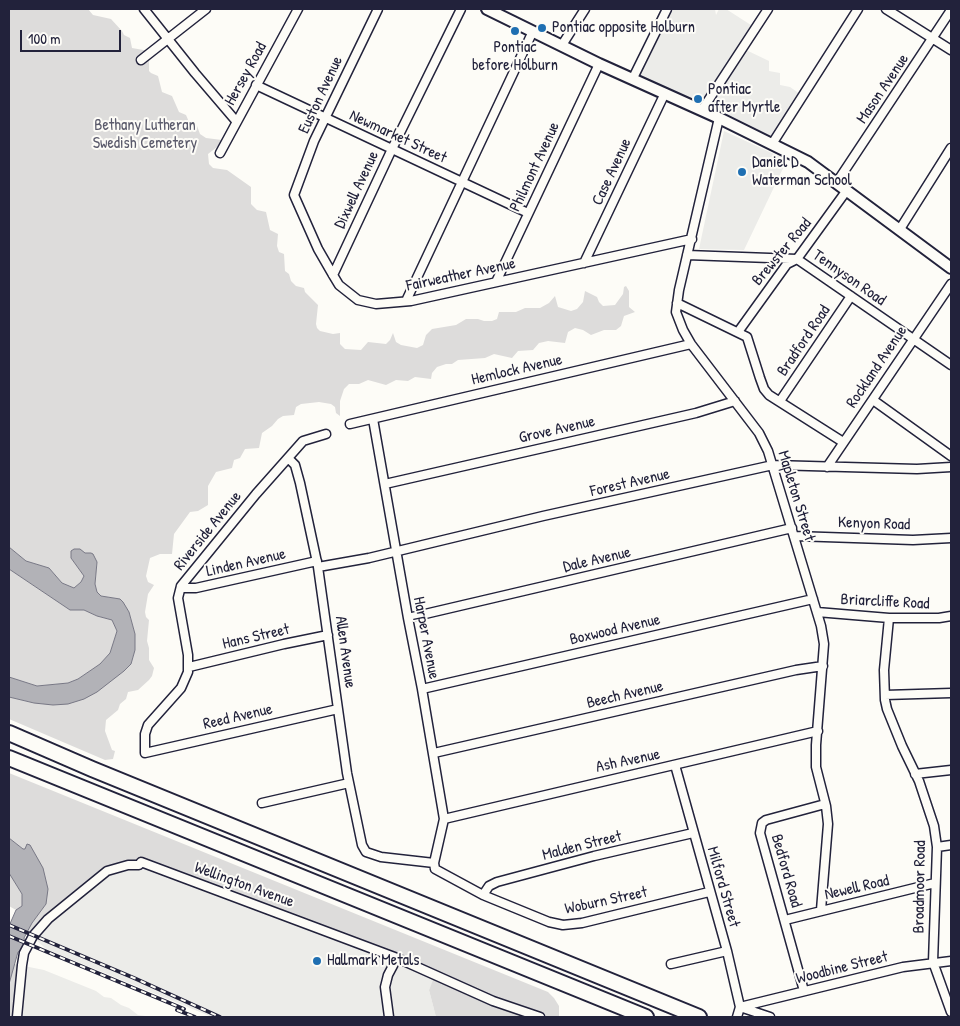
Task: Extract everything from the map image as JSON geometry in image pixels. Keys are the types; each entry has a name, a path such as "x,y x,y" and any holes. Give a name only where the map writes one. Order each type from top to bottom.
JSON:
{"highway":[{"path":"9,733 92,769 699,1017"},
{"path":"9,758 646,1017"}],"main road":[{"path":"493,10 599,64 702,110 808,162 951,268"}],"street":[{"path":"144,9 236,121"},
{"path":"141,60 206,9"},
{"name":"Hersey Road","path":"220,152 298,9"},
{"name":"Euston Avenue","path":"294,195 314,141 378,9"},
{"name":"Dixwell Avenue","path":"333,275 461,9"},
{"path":"562,44 585,9"},
{"path":"633,78 667,9"},
{"path":"702,110 768,9"},
{"path":"772,144 858,9"},
{"path":"886,9 951,50"},
{"name":"Mason Avenue","path":"837,182 951,10"},
{"path":"406,301 533,31"},
{"name":"Philmont Avenue","path":"496,282 599,64"},
{"name":"Newmarket Street","path":"256,85 528,213"},
{"name":"Case Avenue","path":"584,263 665,93"},
{"name":"Mapleton Street","path":"719,118 677,302 678,318 691,344 759,433 773,465 817,612 824,644 817,773 828,824 821,910"},
{"path":"900,229 951,148"},
{"name":"Brewster Road","path":"738,332 787,264 797,258 848,190"},
{"name":"Fairweather Avenue","path":"294,195 318,248 340,285 358,300 376,304 411,301 692,239"},
{"name":"Tennyson Road","path":"687,255 797,258 951,365"},
{"name":"Rockland Avenue","path":"827,467 951,284"},
{"name":"Bradford Road","path":"780,401 851,296"},
{"path":"677,302 747,337 764,389 769,395 843,442"},
{"name":"Hemlock Avenue","path":"350,424 691,344"},
{"path":"873,400 951,456"},
{"name":"Grove Avenue","path":"385,484 696,412 735,401"},
{"name":"Harper Avenue","path":"373,419 434,753 444,819 434,863"},
{"name":"Riverside Avenue","path":"189,667 178,598 181,586 256,494 303,441 326,434"},
{"name":"Allen Avenue","path":"288,458 295,465 318,564 349,783 362,845 366,852 381,857 434,863"},
{"name":"Forest Avenue","path":"318,564 396,551 542,516 773,465 917,469 951,467"},
{"name":"Dale Avenue","path":"408,618 792,528"},
{"name":"Kenyon Road","path":"795,536 914,540 951,538"},
{"name":"Linden Avenue","path":"181,586 183,588 196,588 318,564"},
{"name":"Boxwood Avenue","path":"422,689 813,598"},
{"name":"Briarcliffe Road","path":"817,612 889,618 938,618 951,616"},
{"name":"Broadmoor Road","path":"889,618 884,670 887,710 928,806 934,826 937,847 933,962 951,1012"},
{"name":"Hans Street","path":"189,667 328,635"},
{"name":"Beech Avenue","path":"434,753 796,670 823,666"},
{"name":"Reed Avenue","path":"189,667 181,688 148,725 144,734 145,753 338,709"},
{"path":"885,695 951,693"},
{"name":"Ash Avenue","path":"444,819 818,731"},
{"name":"Milford Street","path":"675,765 727,951 740,1007 737,1016"},
{"path":"915,774 951,770"},
{"path":"262,803 349,783"},
{"name":"Bedford Road","path":"804,991 786,920 761,837 762,823 775,817 825,804"},
{"name":"Malden Street","path":"483,895 489,886 496,882 594,856 693,833"},
{"path":"937,847 951,845"},
{"name":"Wellington Avenue","path":"17,1017 23,959 33,936 48,919 107,871 128,865 139,865 141,862 396,958 493,1001 540,1017"},
{"path":"434,863 435,869 483,895"},
{"name":"Newell Road","path":"786,920 935,883"},
{"name":"Woburn Street","path":"483,895 549,922 563,925 582,923 709,892"},
{"path":"671,964 727,951"},
{"path":"389,1017 386,987 388,976 396,958"},
{"name":"Woodbine Street","path":"740,1007 885,971 933,962 951,961"},
{"path":"740,1007 770,1017"}],"shaded area":[{"path":"666,9 715,9 716,15 719,9 726,9 754,27 744,49 769,61 769,71 780,73 780,85 790,87 800,94 772,144 636,80"},
{"path":"724,131 787,160 744,250 699,249"},
{"path":"9,547 26,561 49,568 62,583 74,588 81,582 84,576 71,558 71,551 80,549 85,553 91,553 97,562 95,584 97,592 101,596 120,599 123,602 129,612 135,634 135,650 131,664 97,692 68,704 53,705 9,697 9,677 37,686 68,683 78,679 100,664 110,653 117,631 112,620 84,610 70,610 9,569"},
{"path":"9,838 23,849 25,849 27,844 30,845 43,868 48,889 46,904 24,938 25,944 23,950 18,952 9,984 9,926 16,910 22,906 22,894 9,873"},
{"path":"140,865 436,975 429,990 436,1017 212,1017 46,949 33,937 48,920 107,873"},
{"path":"24,966 44,970 96,991 104,997 111,998 129,1008 138,1015 153,1017 17,1017"}],"green space":[{"name":"Bethany Lutheran Swedish Cemetery","path":"9,9 88,9 93,15 111,19 124,35 130,38 132,48 149,51 149,71 158,76 162,92 172,96 179,112 186,115 189,122 197,126 200,134 206,138 222,140 221,144 208,154 209,164 213,168 227,170 251,187 251,204 257,210 266,212 270,230 278,234 277,246 279,252 284,254 285,271 289,274 291,281 296,286 304,288 305,292 318,305 317,328 320,331 333,334 340,333 340,344 345,349 361,350 368,342 386,344 393,333 396,342 401,345 417,348 423,345 426,335 432,329 456,325 466,319 492,321 497,319 499,312 516,312 525,308 540,308 549,303 555,296 558,307 571,311 577,309 583,302 585,291 597,297 603,306 615,305 626,286 629,291 629,307 635,312 624,316 621,326 616,330 604,330 591,335 575,328 568,332 565,343 548,341 539,343 533,350 518,351 512,358 494,354 485,358 458,360 452,364 437,367 432,373 431,379 415,377 408,381 396,380 386,385 368,380 359,384 349,384 344,389 340,401 340,416 331,404 319,402 301,404 296,407 294,415 283,416 262,433 259,448 245,449 240,458 234,460 232,468 216,472 208,486 208,505 198,511 190,512 174,534 172,554 160,554 150,558 146,576 148,582 154,585 148,594 145,612 149,620 147,641 149,660 154,668 149,680 138,690 128,692 126,699 120,704 118,710 106,720 105,731 112,750 115,751 113,759 105,760 9,719 9,697 34,703 118,675 124,671 131,664 135,650 135,634 129,612 120,599 101,596 97,592 95,584 97,562 91,553 71,558 84,576 81,582 74,588 62,583 49,568 26,561 9,547"},
{"path":"9,569 70,610 84,610 112,620 117,631 110,653 100,664 78,679 68,683 37,686 9,677"},
{"path":"9,773 548,992 559,1006 559,1017 436,1017 429,990 435,975 140,865 107,873 31,937 27,933 46,904 25,849 9,838"},
{"path":"9,873 22,894 22,906 16,910 9,906"},
{"path":"14,964 21,965 17,1017 9,1017 9,984"}],"railway":[{"path":"9,925 220,1017"},
{"path":"9,936 184,1009"},
{"path":"177,1010 195,1017"}],"place":[{"name":"Pontiac opposite Holburn","path":"542,28"},
{"name":"Pontiac before Holburn","path":"515,31"},
{"name":"Pontiac after Myrtle","path":"698,99"},
{"name":"Daniel D Waterman School","path":"742,172"},
{"name":"Hallmark Metals","path":"317,961"}]}
